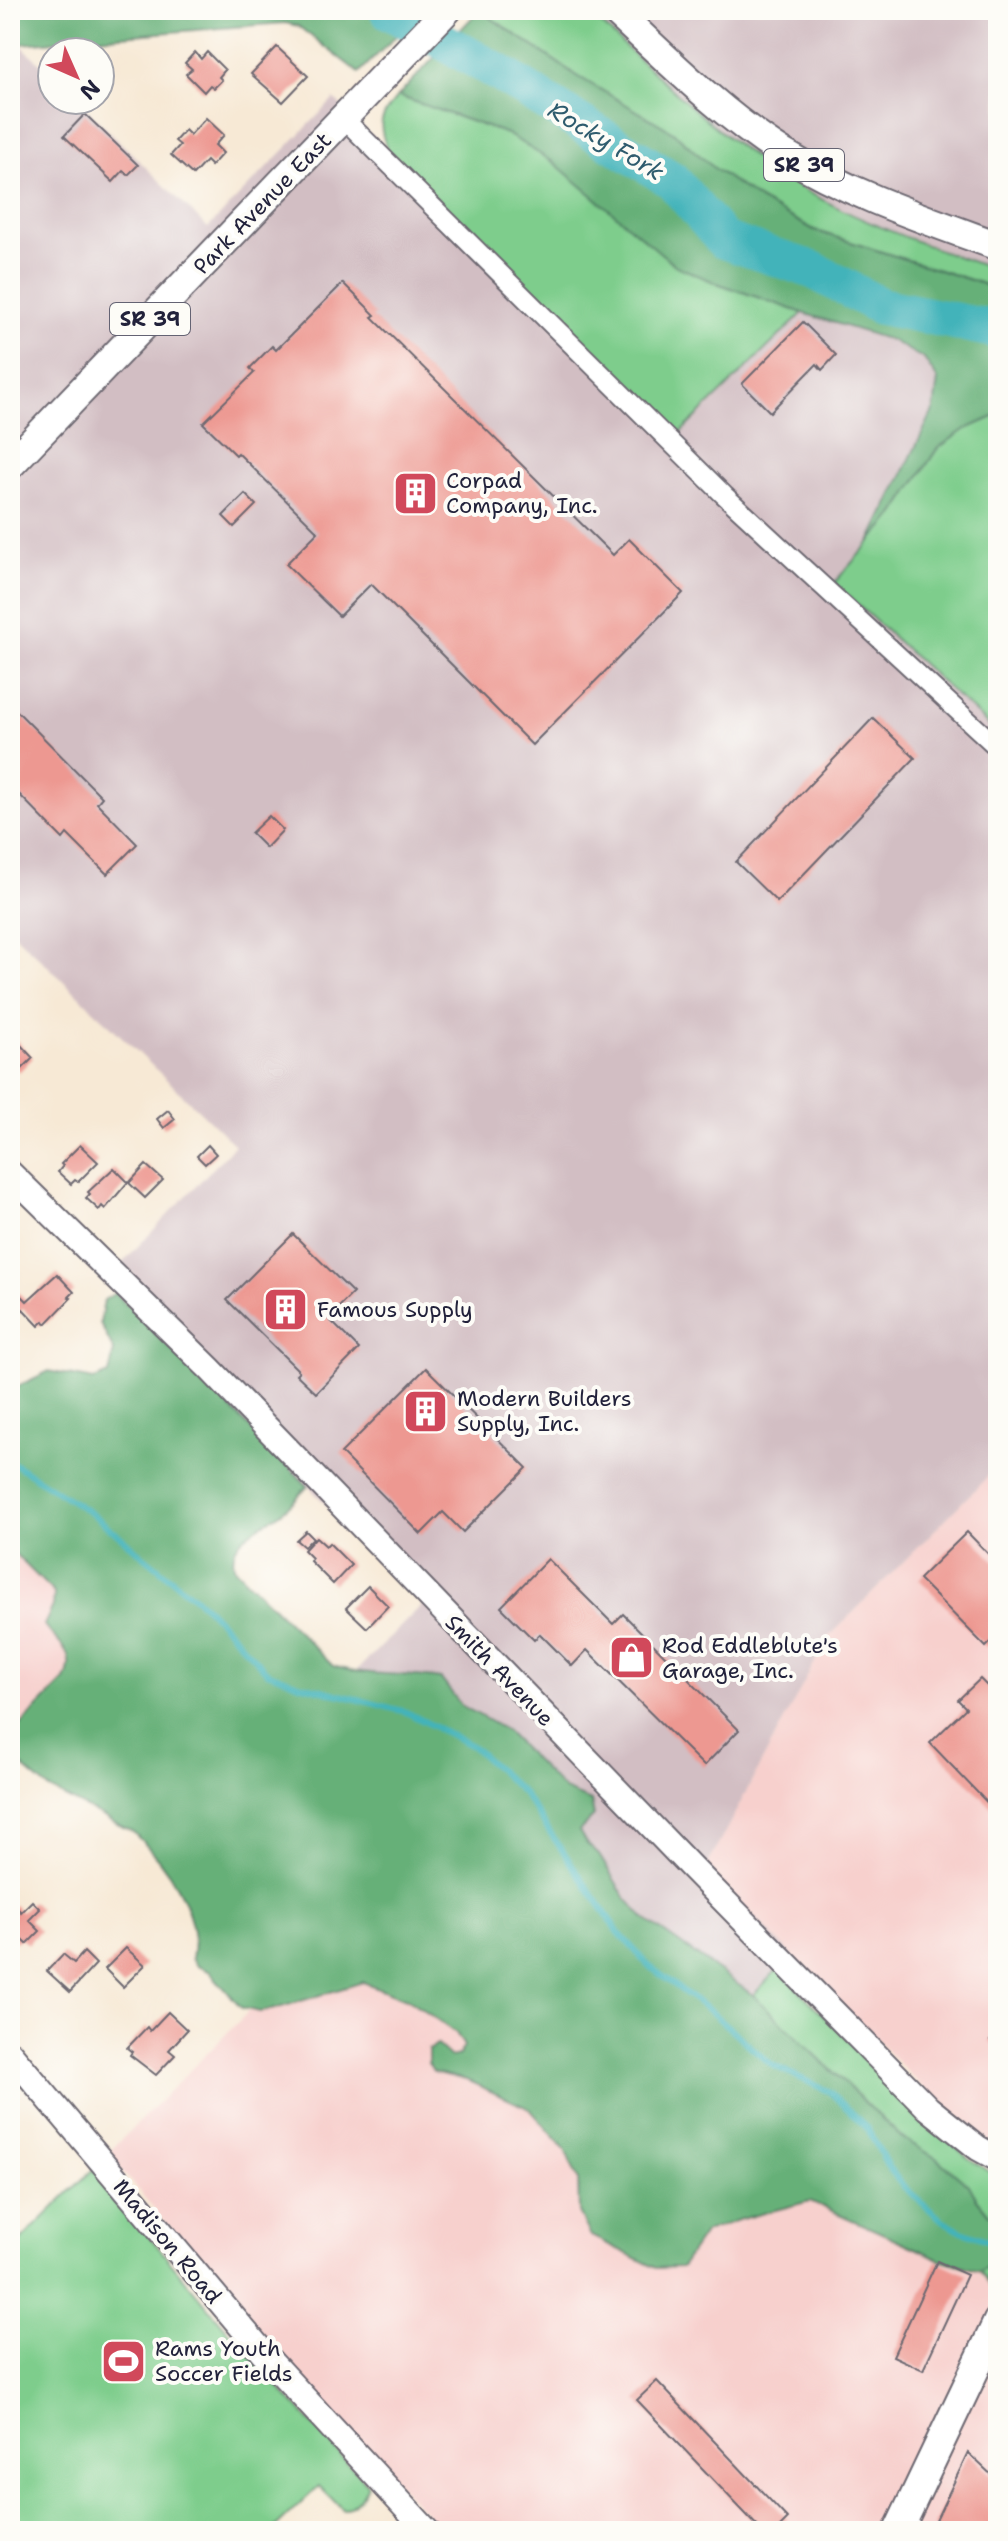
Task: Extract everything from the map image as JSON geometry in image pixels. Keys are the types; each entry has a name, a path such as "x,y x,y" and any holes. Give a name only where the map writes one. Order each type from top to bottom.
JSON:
{"main road":[{"name":"Park Avenue East","path":"10,465 447,10"},
{"name":"SR 39","path":"614,10 718,105 778,150 868,197 998,246"},
{"path":"898,2531 998,2321"}],"street":[{"path":"343,118 724,495 998,748"},
{"name":"Smith Avenue","path":"10,1173 221,1380 681,1858 928,2108 978,2148 998,2159"},
{"name":"Madison Road","path":"10,2053 271,2362 427,2531"}],"shaded area":[{"path":"586,10 998,10 998,271 877,225 826,201 762,163 705,119"},
{"path":"10,43 20,44 36,60 36,116 93,116 208,228 334,99 677,435 803,313 890,340 924,359 938,380 934,409 870,542 834,583 998,734 998,1466 827,1639 706,1868 792,1955 753,1995 645,1919 625,1897 579,1830 591,1801 564,1790 505,1730 461,1705 441,1679 354,1673 422,1605 115,1293 133,1275 122,1263 235,1145 10,930"},
{"path":"998,1466 998,2150 934,2099 706,1868 827,1639"},
{"path":"10,1549 54,1593 53,1606 44,1625 66,1648 70,1668 65,1680 10,1736"},
{"path":"363,1982 409,2000 456,2033 464,2046 459,2055 449,2057 445,2051 433,2071 466,2080 530,2109 565,2149 578,2179 579,2213 681,2267 705,2232 810,2201 942,2260 980,2271 998,2294 998,2531 442,2531 300,2379 107,2154 250,2010 260,2012"}],"green space":[{"path":"10,10 422,10 359,73 298,26 285,23 116,36 36,36 36,43 10,43"},
{"path":"479,10 586,10 693,108 761,162 845,211 998,271 998,291 816,231 764,203 715,169 673,132 579,77"},
{"path":"479,10 579,77 673,132 715,169 764,203 816,231 998,291 998,415 964,430 937,449 894,515 870,542 934,409 938,380 924,359 890,340 803,313 676,266 553,162 507,134 398,96"},
{"path":"398,96 507,134 553,162 714,282 803,313 678,435 388,151 382,134 382,122"},
{"path":"998,415 998,734 834,583 894,515 937,449 964,430"},
{"path":"115,1293 308,1486 284,1510 240,1542 233,1559 235,1569 333,1666 360,1672 441,1679 461,1705 505,1730 564,1790 591,1801 594,1816 579,1831 599,1855 625,1897 645,1919 753,1995 901,2137 939,2160 969,2185 998,2225 998,2241 989,2266 980,2271 942,2260 810,2201 705,2232 681,2267 656,2268 591,2236 579,2213 578,2179 565,2149 530,2109 466,2080 433,2072 428,2063 428,2050 437,2045 450,2057 459,2055 464,2046 456,2033 409,2000 363,1982 260,2012 242,2008 209,1971 197,1966 192,1958 194,1941 186,1906 168,1873 145,1844 133,1832 49,1789 10,1752 10,1736 65,1680 69,1662 65,1650 44,1625 53,1606 54,1593 10,1549 10,1390 49,1371 94,1380 109,1374 114,1351 100,1323 104,1300"},
{"path":"778,1969 940,2133 967,2157 998,2178 998,2225 968,2185 939,2160 901,2137 753,1995"},
{"name":"Rams Youth Soccer Fields","path":"93,2169 235,2339 368,2485 355,2503 343,2510 319,2486 272,2531 10,2531 10,2251"},
{"path":"998,2241 998,2284 995,2292 980,2271 989,2266"}],"building":[{"path":"277,47 308,76 283,102 251,74"},
{"path":"195,52 201,59 207,52 225,70 219,77 222,80 214,88 210,85 204,92 186,74 192,69 185,63"},
{"path":"83,116 87,116 138,165 128,175 123,171 113,182 64,136"},
{"path":"206,118 224,135 215,145 223,153 211,166 206,161 193,175 171,155 180,145 175,141 185,130 190,135"},
{"name":"Corpad Company, Inc.","path":"343,283 375,315 372,317 613,555 629,539 683,593 532,745 371,584 339,616 286,564 318,532 203,423 254,373 250,368 272,346 276,350"},
{"path":"803,322 836,355 822,370 817,364 770,412 742,384"},
{"path":"245,494 256,505 234,527 223,516"},
{"path":"10,704 102,797 97,803 137,844 107,874 67,834 63,839 10,785"},
{"path":"873,718 915,758 777,902 736,862"},
{"path":"269,816 283,830 266,848 251,833"},
{"path":"16,1040 33,1058 19,1072 10,1063 10,1047"},
{"path":"168,1110 175,1119 164,1128 157,1119"},
{"path":"80,1145 98,1162 78,1182 75,1180 71,1184 58,1172 63,1166 61,1164"},
{"path":"208,1145 216,1154 205,1164 197,1156"},
{"path":"146,1165 163,1180 145,1198 129,1183"},
{"path":"114,1168 128,1182 105,1209 102,1206 99,1210 86,1198 90,1194 88,1192"},
{"name":"Famous Supply","path":"293,1234 353,1293 328,1318 359,1349 316,1393 296,1374 299,1371 227,1300"},
{"path":"57,1274 74,1292 46,1324 44,1321 39,1326 23,1309 10,1322 10,1284 27,1301"},
{"name":"Modern Builders Supply, Inc.","path":"426,1368 527,1468 463,1532 443,1512 421,1534 341,1453"},
{"path":"306,1531 313,1538 304,1547 296,1540"},
{"path":"967,1532 998,1564 998,1635 986,1647 919,1579"},
{"path":"316,1537 326,1546 329,1543 351,1565 333,1584 310,1561 312,1558 304,1550"},
{"name":"Rod Eddleblute's Garage, Inc.","path":"548,1559 613,1624 623,1614 739,1730 704,1766 587,1650 572,1666 540,1634 534,1640 501,1607"},
{"path":"368,1586 388,1606 367,1628 346,1608"},
{"path":"980,1679 998,1697 998,1814 930,1743 966,1708 958,1700"},
{"path":"32,1901 40,1909 29,1920 40,1931 27,1944 21,1938 16,1942 10,1936 10,1909 14,1905 21,1912"},
{"path":"126,1948 145,1965 123,1987 105,1969"},
{"path":"84,1952 96,1964 70,1992 47,1971 63,1954 74,1963"},
{"path":"168,2012 187,2030 169,2050 175,2055 156,2075 130,2055 132,2052 127,2048 147,2027 150,2031"},
{"path":"998,2031 998,2048 990,2041"},
{"path":"10,2150 19,2165 10,2173"},
{"path":"937,2261 967,2275 923,2370 893,2356"},
{"path":"657,2381 788,2519 776,2531 762,2531 637,2400"},
{"path":"968,2453 998,2481 998,2531 938,2531 933,2526"}],"waterway":[{"name":"Rocky Fork","path":"388,10 496,71 672,180 723,240 813,270 880,306 998,330"},
{"path":"10,1461 95,1516 207,1608 267,1672 299,1684 406,1712 472,1746 523,1793 619,1933 649,1966 711,2012 772,2065 830,2092 868,2129 888,2167 905,2188 942,2220 998,2244"}],"place":[{"name":"Corpad Company, Inc.","path":"415,493"},
{"name":"Famous Supply","path":"286,1309"},
{"name":"Modern Builders Supply, Inc.","path":"426,1411"},
{"name":"Rod Eddleblute's Garage, Inc.","path":"631,1658"},
{"name":"Rams Youth Soccer Fields","path":"124,2361"}]}
